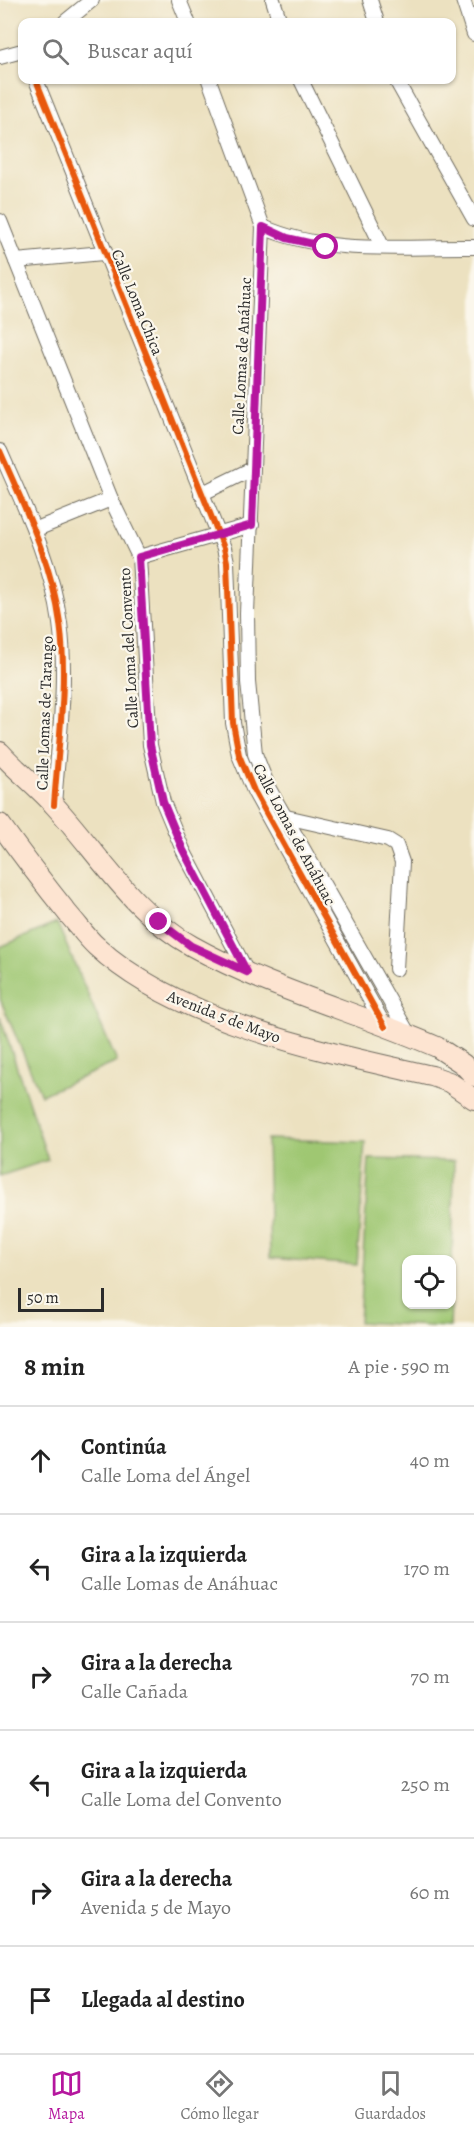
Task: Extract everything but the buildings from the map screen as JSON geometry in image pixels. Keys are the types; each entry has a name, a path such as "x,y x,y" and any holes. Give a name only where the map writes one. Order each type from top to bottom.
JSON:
{"main road":[{"path":"0,752 54,806 110,872 159,922 191,946 247,972 437,1047 463,1064 474,1076"},
{"name":"Avenida 5 de Mayo","path":"0,824 38,877 94,945 158,991 196,1008 303,1046 432,1076 449,1082 473,1098"},
{"path":"384,1027 445,1064 458,1076 473,1098"}],"street":[{"path":"70,18 92,0"},
{"path":"179,0 186,18"},
{"path":"273,0 279,18"},
{"path":"370,0 377,18"},
{"path":"463,0 474,33"},
{"path":"0,57 18,52"},
{"name":"Calle Loma Chica","path":"38,84 103,253 217,534"},
{"name":"Calle Lomas de Anáhuac","path":"209,84 263,227 247,613 251,725 255,754 269,789 409,1035"},
{"path":"303,84 382,246"},
{"path":"398,84 474,219"},
{"name":"Calle Loma del Convento","path":"0,221 111,499 139,557 150,745 163,802 183,850 247,972"},
{"path":"263,227 287,238 326,247 474,247"},
{"path":"16,261 103,253"},
{"name":"Calle Lomas de Tarango","path":"0,451 34,530 54,593 60,624 62,674 54,806"},
{"path":"201,494 252,469"},
{"path":"34,530 111,499"},
{"path":"139,557 252,525"},
{"name":"Calle Lomas de Anáhuac","path":"217,534 227,562 230,684 238,755 254,791 384,1027"},
{"path":"286,817 388,840 396,845 402,862 396,969"}],"green space":[{"path":"57,923 117,1062 41,1095 0,999 0,947"},
{"path":"0,1017 48,1160 0,1176"},
{"path":"267,1139 365,1142 357,1265 270,1258"},
{"path":"369,1159 454,1161 452,1255 402,1255 402,1309 451,1309 450,1327 359,1322"}],"cycle path":[{"path":"38,84 224,548 227,562 233,723 239,755 254,791 385,1027"},
{"path":"0,451 44,557 60,623 63,691 54,805"}],"route":[{"path":"159,922 191,946 247,972 183,850 163,802 150,745 139,557 252,525 252,469 263,227 287,238 326,247"}]}
